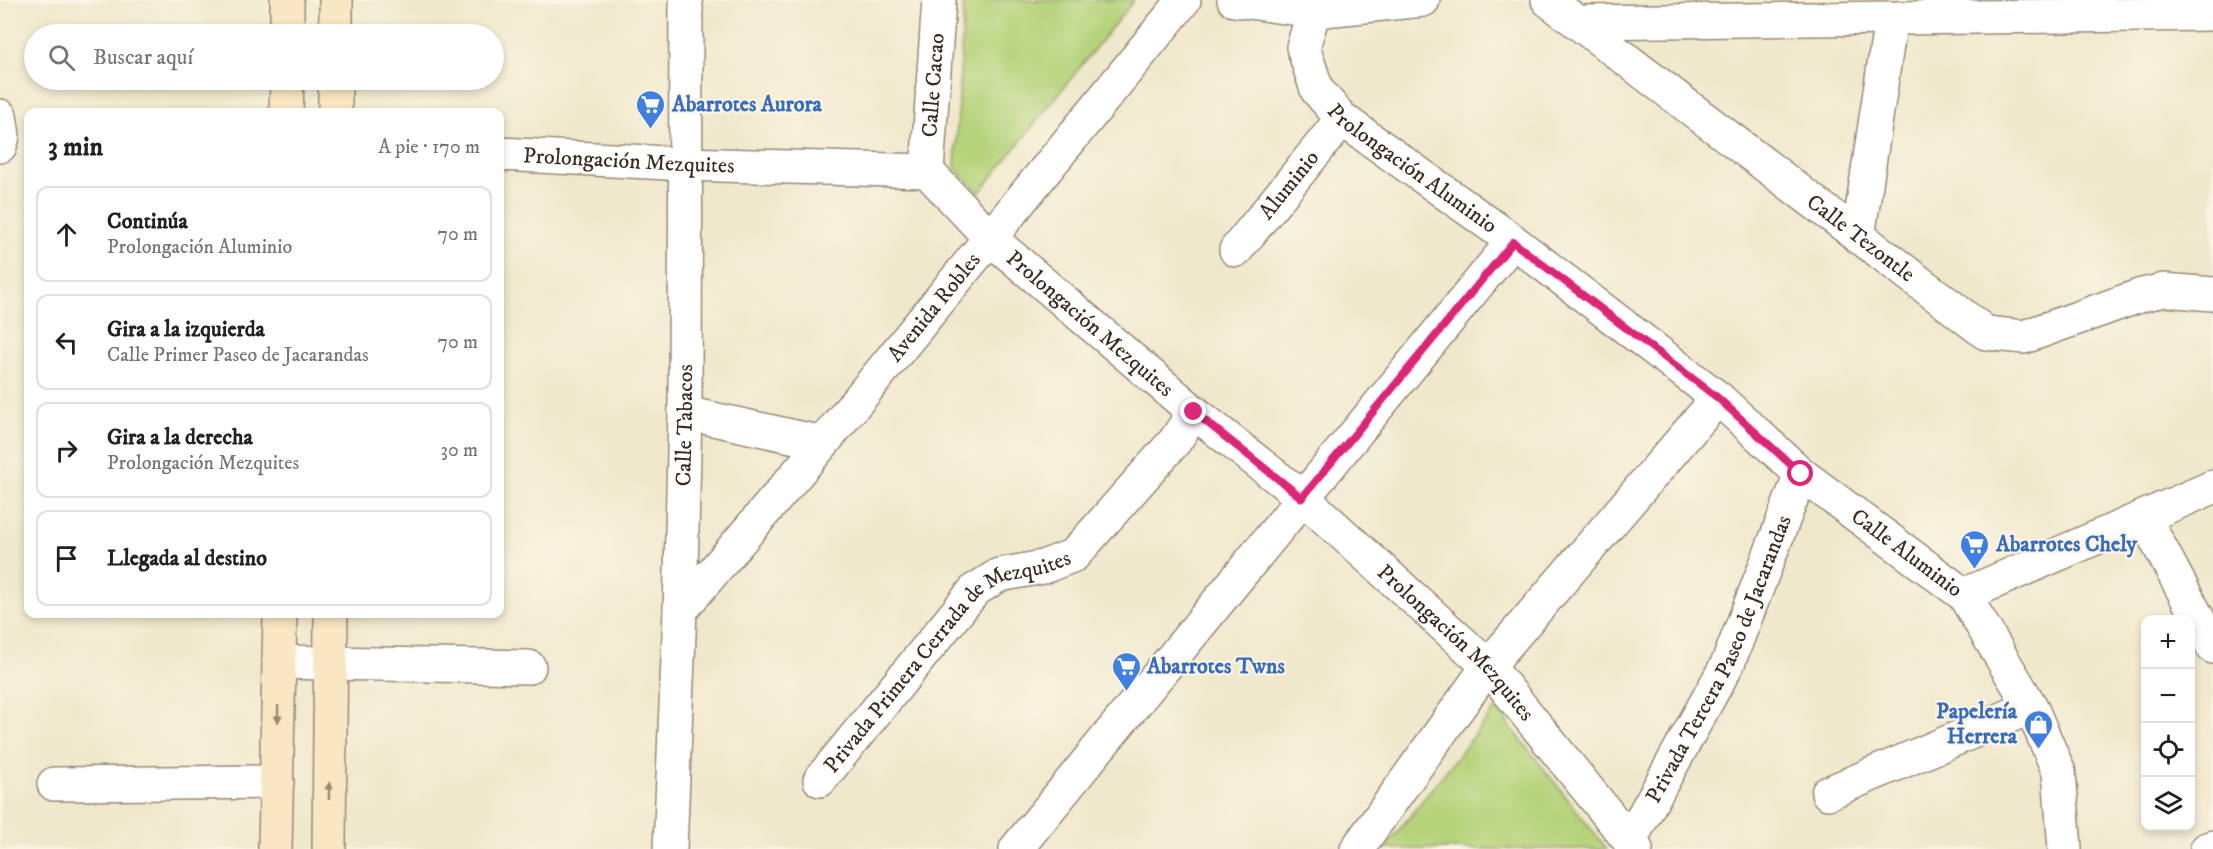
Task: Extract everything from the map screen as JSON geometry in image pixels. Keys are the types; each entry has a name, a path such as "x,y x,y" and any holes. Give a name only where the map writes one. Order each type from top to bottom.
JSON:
{"street":[{"path":"287,0 287,24"},
{"path":"336,0 336,24"},
{"name":"Calle Tabacos","path":"670,849 680,611 685,413 686,0"},
{"name":"Calle Cacao","path":"927,171 939,0"},
{"name":"Avenida Robles","path":"680,611 824,443 1184,0"},
{"path":"1234,0 1314,11 1423,0"},
{"name":"Calle Tezontle","path":"1548,0 1580,22 1966,321 1986,333 2006,337 2024,337 2142,295 2164,290 2213,294"},
{"name":"Prolongación Aluminio","path":"1314,11 1303,47 1317,90 1342,119 1513,242 1718,398 1801,474"},
{"path":"1580,22 2213,14"},
{"path":"1858,237 1891,19"},
{"path":"286,108 287,90"},
{"path":"335,90 335,108"},
{"name":"Aluminio","path":"1236,250 1342,119"},
{"name":"Prolongación Mezquites","path":"504,154 685,164 927,171 991,239 1194,412 1302,498 1488,666 1633,844"},
{"path":"1016,849 1513,242"},
{"path":"1358,849 1488,666 1718,398"},
{"name":"Privada Primera Cerrada de Mezquites","path":"820,780 975,590 999,575 1043,567 1074,555 1175,441 1194,412"},
{"path":"685,413 824,443"},
{"name":"Calle Aluminio","path":"1801,474 1964,595 2031,707 2059,772 2065,849"},
{"name":"Privada Tercera Paseo de Jacarandas","path":"1633,844 1728,663 1801,474"},
{"path":"1964,595 2213,487"},
{"path":"2144,517 2213,647"},
{"path":"275,849 280,618"},
{"path":"329,849 331,618"},
{"path":"279,662 530,667"},
{"path":"1828,793 2031,707"},
{"path":"54,784 277,782"},
{"path":"2207,849 2213,847"}],"green space":[{"path":"964,0 1134,0 979,193 955,168"},
{"path":"1496,708 1607,849 1384,849"}],"place":[{"name":"Abarrotes Aurora","path":"651,130"},
{"name":"Abarrotes Chely","path":"1975,570"},
{"name":"Abarrotes Twns","path":"1126,692"},
{"name":"Papelería Herrera","path":"2038,750"}],"route":[{"path":"1194,412 1302,498 1513,242 1718,398 1801,474"}]}
